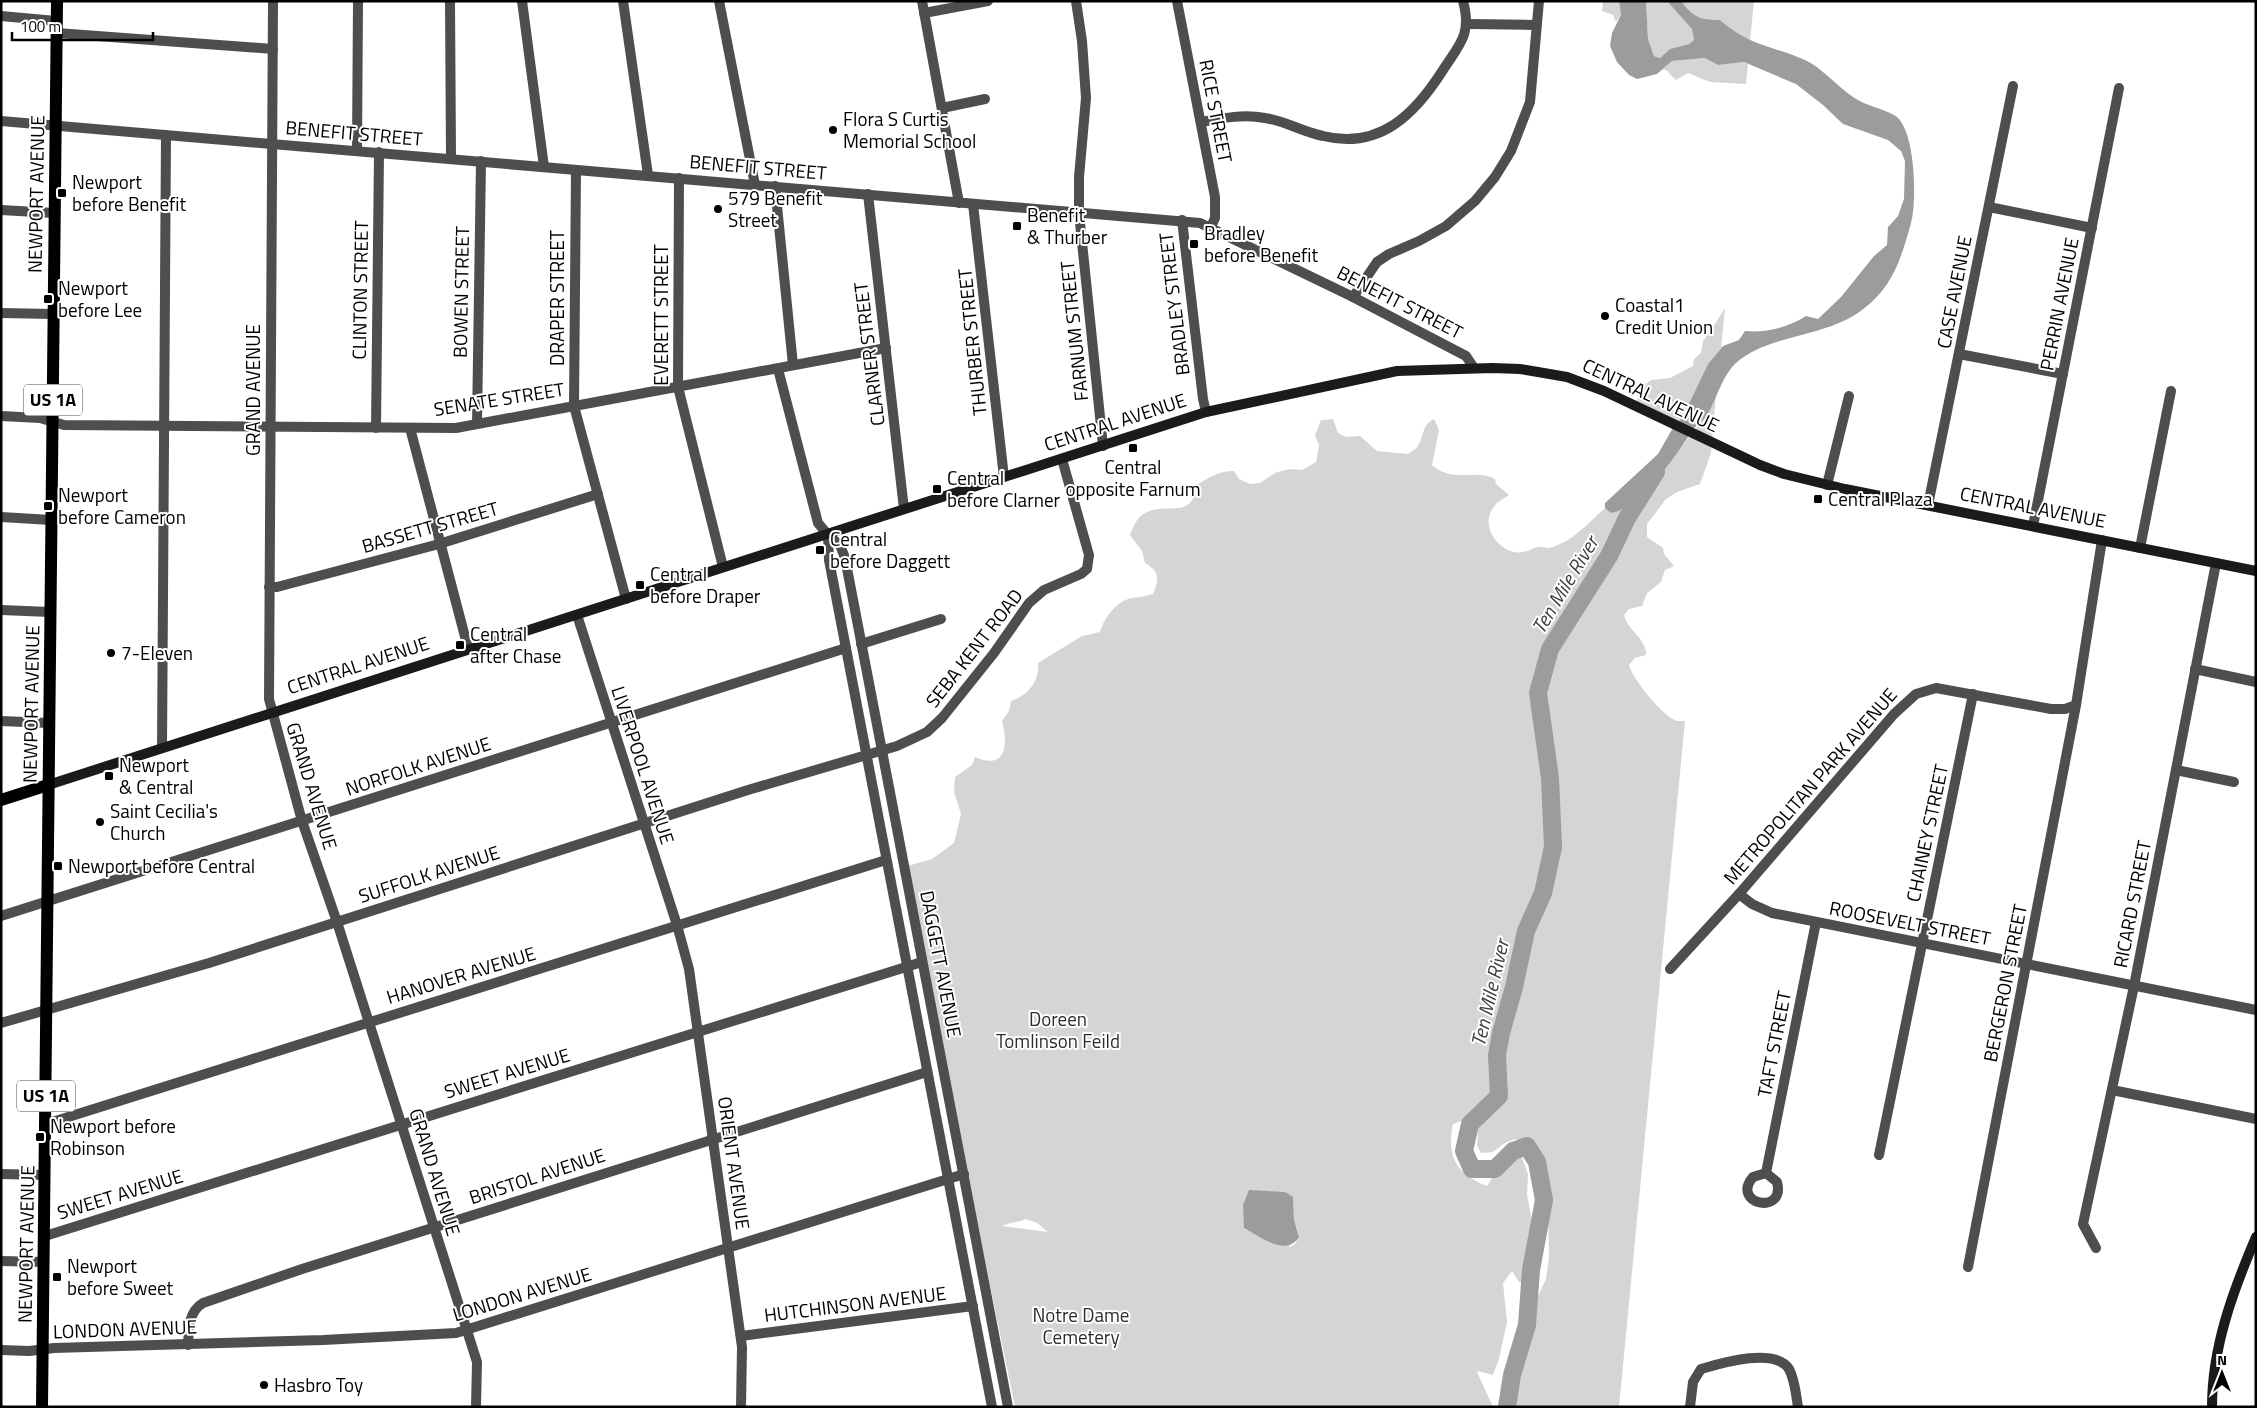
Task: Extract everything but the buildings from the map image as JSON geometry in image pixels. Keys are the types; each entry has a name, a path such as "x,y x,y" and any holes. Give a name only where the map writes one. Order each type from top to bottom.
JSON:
{"main road":[{"name":"NEWPORT AVENUE","path":"42,1407 57,1"},
{"name":"CENTRAL AVENUE","path":"1,800 468,648 828,535 1206,412 1397,371 1474,368 1520,369 1567,377 1604,391 1760,465 1784,474 1827,485 2256,571"},
{"path":"2212,1407 2220,1337 2234,1290 2256,1237"}],"street":[{"name":"GRAND AVENUE","path":"273,1 269,698 302,821 337,922 467,1331 476,1362 476,1407"},
{"path":"357,150 358,1"},
{"path":"450,1 451,158"},
{"path":"522,1 544,167"},
{"path":"624,1 648,175"},
{"path":"719,1 755,185"},
{"path":"922,1 959,202"},
{"path":"924,13 988,1"},
{"name":"FARNUM STREET","path":"1076,1 1082,41 1086,98 1078,177 1079,213 1103,446"},
{"name":"RICE STREET","path":"1177,1 1216,205 1211,227"},
{"path":"1201,122 1232,116 1266,118 1333,138 1358,138 1381,132 1399,122 1418,106 1462,41 1468,24 1463,1"},
{"path":"1353,297 1377,262 1389,254 1419,241 1446,226 1475,201 1495,177 1511,151 1530,102 1539,1"},
{"path":"1,16 56,27 272,49"},
{"path":"1468,24 1536,25"},
{"name":"CASE AVENUE","path":"1928,505 2013,86"},
{"name":"PERRIN AVENUE","path":"2033,526 2119,88"},
{"path":"942,108 985,99"},
{"name":"BENEFIT STREET","path":"1,121 1200,223 1353,297 1466,356 1474,368"},
{"path":"162,748 166,135"},
{"name":"CLINTON STREET","path":"376,428 379,152"},
{"name":"BOWEN STREET","path":"477,424 481,161"},
{"name":"DRAPER STREET","path":"576,170 574,406 626,599"},
{"name":"EVERETT STREET","path":"679,178 678,387 723,567"},
{"path":"775,186 793,365"},
{"name":"CLARNER STREET","path":"868,194 904,509"},
{"name":"THURBER STREET","path":"973,204 1004,477"},
{"path":"1988,207 2092,228"},
{"path":"1,210 54,213"},
{"name":"BRADLEY STREET","path":"1182,220 1206,412"},
{"path":"1,313 53,314"},
{"name":"SENATE STREET","path":"1,416 40,418 64,425 456,428 886,348"},
{"path":"1959,354 2063,374"},
{"name":"DAGGETT AVENUE","path":"778,369 818,523 843,550 1008,1407"},
{"path":"2140,548 2171,391"},
{"path":"1827,485 1849,396"},
{"path":"410,428 439,544 468,648"},
{"name":"SEBA KENT ROAD","path":"866,754 911,740 927,732 942,718 988,660 1029,603 1044,590 1080,574 1086,569 1089,555 1062,459"},
{"name":"BASSETT STREET","path":"269,587 439,544 598,494"},
{"path":"1,517 51,520"},
{"name":"DAGGETT AVENUE","path":"828,535 828,555 992,1407"},
{"path":"2076,705 2102,540"},
{"name":"RICARD STREET","path":"2096,1248 2083,1224 2134,986 2216,563"},
{"path":"1,610 50,612"},
{"name":"LIVERPOOL AVENUE","path":"577,615 677,925"},
{"path":"861,644 941,619"},
{"name":"NORFOLK AVENUE","path":"1,916 846,648"},
{"path":"2195,669 2256,682"},
{"name":"METROPOLITAN PARK AVENUE","path":"1670,969 1739,894 1894,714 1922,691 1936,688 2051,709 2065,709 2076,705"},
{"name":"CHAINEY STREET","path":"1879,1155 1973,694"},
{"name":"BERGERON STREET","path":"1968,1267 2076,705"},
{"path":"1,721 49,723"},
{"name":"SUFFOLK AVENUE","path":"1,1023 209,963 866,754"},
{"path":"2176,770 2234,782"},
{"name":"HANOVER AVENUE","path":"46,1124 886,860"},
{"name":"ROOSEVELT STREET","path":"1739,894 1760,909 1816,922 2256,1010"},
{"name":"TAFT STREET","path":"1766,1173 1816,922"},
{"name":"ORIENT AVENUE","path":"677,925 689,969 741,1336 741,1407"},
{"name":"SWEET AVENUE","path":"45,1236 922,962"},
{"name":"BRISTOL AVENUE","path":"188,1345 190,1318 195,1308 203,1303 302,1269 927,1072"},
{"path":"2112,1090 2256,1119"},
{"path":"1,1174 45,1176"},
{"name":"LONDON AVENUE","path":"1,1350 323,1340 467,1331 964,1174"},
{"path":"1,1261 44,1262"},
{"name":"HUTCHINSON AVENUE","path":"741,1336 973,1306"},
{"path":"1690,1407 1693,1382 1701,1369 1755,1358 1774,1358 1788,1368 1794,1384 1798,1407"}],"green space":[{"path":"1603,1 1619,1 1621,15 1616,22 1613,15 1602,11"},
{"path":"1646,1 1667,1 1693,29 1694,40 1689,44 1670,49 1660,58 1654,56 1648,39"},
{"path":"1681,1 1754,1 1750,41 1735,33 1720,20 1702,18 1693,14"},
{"path":"1705,58 1718,65 1744,62 1748,64 1746,84 1710,82 1688,73 1676,80 1666,70 1662,70 1672,61"},
{"path":"1725,308 1721,348 1708,364 1682,418 1674,426 1634,406 1644,385 1651,380 1670,378 1693,366 1694,359 1701,353 1703,341"},
{"path":"1716,393 1711,453 1700,484 1677,492 1666,499 1647,524 1647,537 1663,548 1664,554 1674,566 1665,570 1661,582 1647,593 1642,606 1629,609 1624,615 1629,626 1643,644 1646,655 1635,658 1629,665 1631,671 1656,705 1671,718 1677,721 1685,721 1619,1407 1513,1407 1536,1300 1546,1279 1549,1257 1548,1210 1540,1196 1538,1156 1531,1146 1515,1139 1505,1143 1493,1152 1481,1153 1477,1146 1478,1129 1488,1119 1494,1108 1493,1099 1482,1101 1469,1118 1453,1124 1451,1146 1456,1163 1461,1170 1487,1186 1505,1156 1522,1158 1528,1174 1527,1195 1533,1226 1532,1275 1522,1283 1519,1282 1512,1271 1503,1283 1507,1322 1499,1359 1493,1375 1477,1372 1493,1407 1015,1407 904,867 932,859 954,843 961,814 954,792 955,777 972,765 975,757 994,761 1003,753 1005,738 1002,721 1009,711 1011,701 1023,695 1032,686 1037,676 1038,663 1082,636 1100,632 1104,621 1116,606 1126,600 1153,594 1157,584 1156,572 1145,563 1142,551 1130,535 1142,515 1159,509 1183,507 1194,497 1197,485 1219,473 1234,471 1239,479 1250,484 1260,483 1275,473 1289,469 1302,470 1316,462 1319,445 1315,435 1321,420 1333,419 1338,433 1346,437 1360,436 1377,451 1408,454 1418,446 1425,427 1434,419 1439,430 1432,465 1448,474 1480,475 1495,479 1496,484 1509,495 1497,503 1491,511 1489,526 1491,533 1500,545 1514,552 1520,552 1538,547 1548,548 1556,546 1579,532 1605,508 1611,513 1628,507 1654,481 1707,415","holes":["1293,1197 1294,1220 1299,1237 1295,1244 1289,1247","1025,1219 1037,1223 1048,1232 1002,1226"]}],"shaded area":[{"path":"1619,1 1646,1 1648,39 1654,56 1660,58 1670,49 1689,44 1694,40 1692,29 1667,1 1681,1 1693,14 1702,18 1720,20 1752,41 1811,63 1853,97 1894,115 1901,122 1907,134 1911,149 1914,199 1911,223 1899,260 1888,282 1873,301 1847,319 1831,326 1765,346 1737,362 1723,381 1706,417 1694,429 1657,479 1634,502 1611,513 1605,508 1605,503 1658,454 1674,426 1682,418 1708,364 1723,346 1739,340 1745,331 1776,329 1806,316 1818,319 1841,297 1874,256 1887,245 1888,227 1898,216 1904,199 1905,161 1901,151 1888,140 1843,124 1823,105 1796,84 1744,62 1718,65 1705,58 1672,61 1657,74 1637,79 1629,75 1617,62 1610,46 1612,33 1621,15"},
{"path":"1249,1190 1285,1192 1293,1197 1294,1220 1299,1237 1294,1243 1287,1246 1273,1243 1244,1228 1243,1205"}],"waterway":[{"name":"Ten Mile River","path":"1507,1407 1512,1375 1527,1325 1531,1270 1544,1200 1537,1162 1527,1146 1513,1151 1495,1169 1472,1169 1464,1151 1470,1124 1499,1096 1497,1055 1501,1033 1514,987 1526,931 1543,893 1553,847 1550,778 1538,693 1550,649 1609,556 1627,518 1656,472"}],"place":[{"name":"Flora S Curtis Memorial School","path":"833,130"},
{"name":"Newport before Benefit","path":"62,193"},
{"name":"579 Benefit Street","path":"718,209"},
{"name":"Benefit & Thurber","path":"1017,226"},
{"name":"Bradley before Benefit","path":"1194,244"},
{"name":"Newport before Lee","path":"48,299"},
{"name":"Coastal1 Credit Union","path":"1605,316"},
{"name":"Central opposite Farnum","path":"1133,448"},
{"name":"Central before Clarner","path":"937,489"},
{"name":"Central Plaza","path":"1818,499"},
{"name":"Newport before Cameron","path":"48,506"},
{"name":"Central before Daggett","path":"820,550"},
{"name":"Central before Draper","path":"640,585"},
{"name":"Central after Chase","path":"460,645"},
{"name":"7-Eleven","path":"111,653"},
{"name":"Newport & Central","path":"109,776"},
{"name":"Saint Cecilia's Church","path":"100,822"},
{"name":"Newport before Central","path":"58,866"},
{"name":"Newport before Robinson","path":"40,1137"},
{"name":"Newport before Sweet","path":"57,1277"},
{"name":"Hasbro Toy","path":"264,1385"}],"park label":[{"name":"Doreen Tomlinson Feild","path":"1058,1030"},
{"name":"Notre Dame Cemetery","path":"1081,1326"}]}
